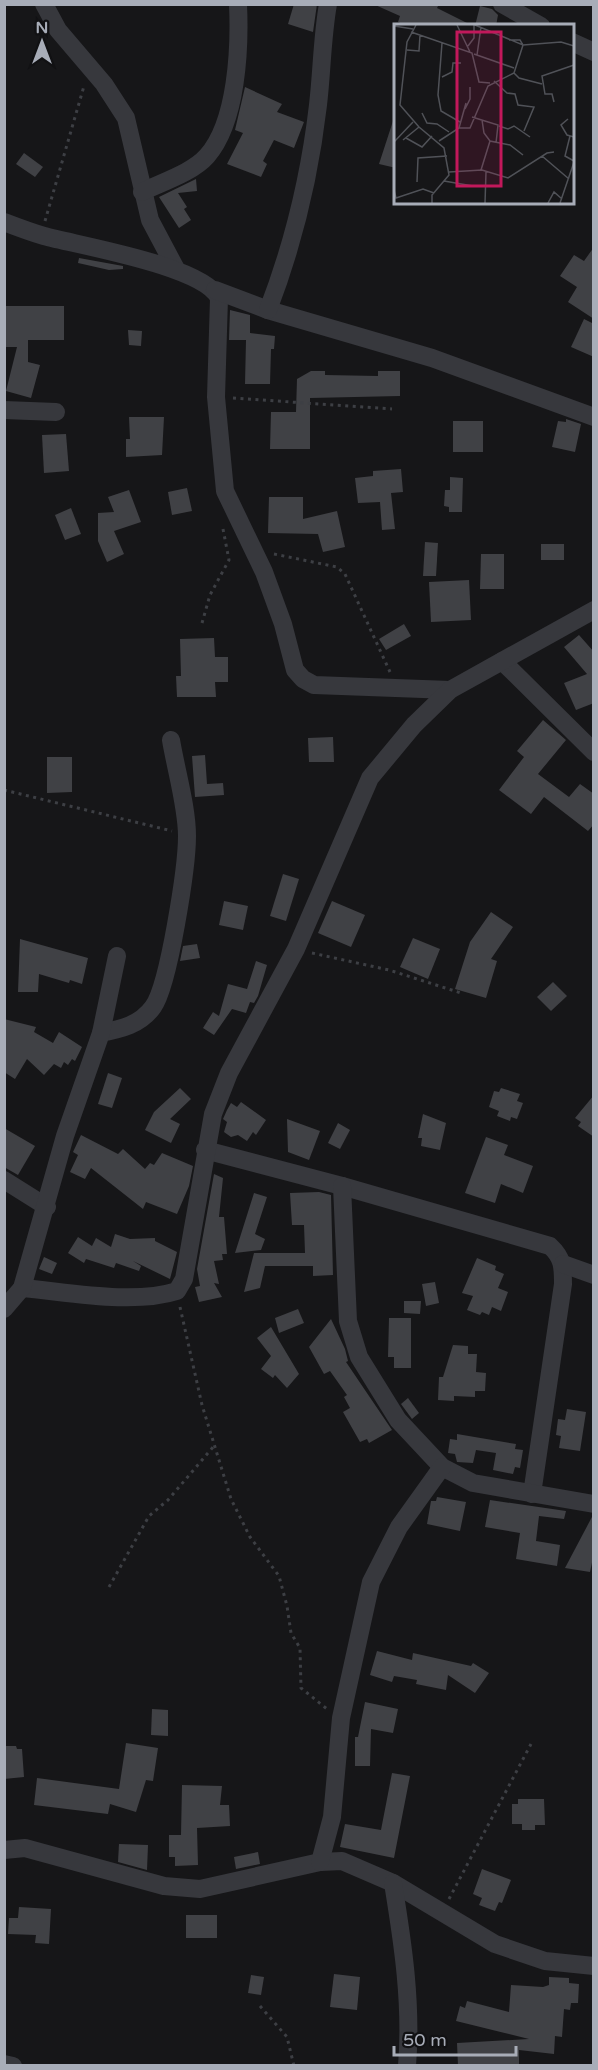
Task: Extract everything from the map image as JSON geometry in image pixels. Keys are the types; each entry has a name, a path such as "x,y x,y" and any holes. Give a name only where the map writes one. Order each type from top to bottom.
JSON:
{"street":[{"path":"44,4 57,30 89,67 126,118 150,220 176,269"},
{"path":"142,192 185,171 206,157 220,135 235,84 237,4"},
{"path":"268,310 285,265 303,188 318,106 323,34 328,4"},
{"path":"502,4 537,24"},
{"path":"574,42 594,52"},
{"path":"4,222 41,235 176,269 215,290 268,310 432,358 594,417"},
{"path":"215,290 219,298 216,397 225,491 264,572 283,624 295,670 303,679 314,685 450,690"},
{"path":"4,410 56,412"},
{"path":"22,1288 121,1296 164,1295 177,1291 184,1279 213,1114 229,1073 296,949 370,778 414,724 450,690 594,610"},
{"path":"502,661 594,752"},
{"path":"101,1034 138,1022 154,1007 158,997 179,904 187,835 171,740"},
{"path":"4,1309 22,1288 65,1136 101,1034 117,956"},
{"path":"205,1150 342,1186 550,1246 563,1264 594,1275"},
{"path":"4,1180 46,1207"},
{"path":"342,1186 348,1321 359,1357 398,1420 442,1467 473,1483 594,1504"},
{"path":"532,1494 563,1284 563,1264"},
{"path":"320,1862 332,1817 341,1718 371,1582 399,1527 442,1467"},
{"path":"4,1850 25,1848 164,1886 200,1889 320,1862 342,1861 393,1883 495,1944 545,1961 594,1966"},
{"path":"393,1883 406,1963 409,2014 406,2066"},
{"path":"4,2064 13,2066"}],"path":[{"path":"41,235 89,67"},
{"path":"216,397 392,409"},
{"path":"202,623 210,595 229,560 223,527"},
{"path":"252,549 337,567 345,574 397,688"},
{"path":"4,790 187,835"},
{"path":"296,949 389,970 461,993"},
{"path":"177,1291 190,1359 214,1446 236,1509 250,1537 279,1576 288,1606 291,1633 300,1648 303,1692 341,1718"},
{"path":"109,1587 149,1516 168,1500 214,1446"},
{"path":"442,1911 531,1744"},
{"path":"260,2006 287,2037 294,2066"}],"building":[{"path":"294,4 317,4 313,32 288,24"},
{"path":"373,4 439,4 437,8 469,24 402,24 398,22 400,16"},
{"path":"480,6 492,9 498,15 496,24 476,24"},
{"path":"245,87 282,104 277,112 304,122 294,148 274,140 263,161 267,164 261,177 227,164 243,133 235,130"},
{"path":"393,121 394,121 394,168 379,164"},
{"path":"24,153 43,167 35,177 16,164"},
{"path":"196,179 197,191 178,193 187,207 184,209 191,220 179,228 159,197"},
{"path":"594,247 594,319 568,302 577,287 560,276 574,255 584,261"},
{"path":"79,258 123,266 123,269 109,270 78,263"},
{"path":"4,306 64,306 64,340 28,340 28,362 40,365 31,398 6,391 17,347 4,347"},
{"path":"230,310 250,315 250,333 275,336 274,349 271,349 270,384 245,384 246,340 229,340"},
{"path":"584,319 594,324 594,357 571,347"},
{"path":"128,330 142,331 141,346 129,345"},
{"path":"311,371 325,371 325,375 378,376 378,371 400,371 400,396 310,398 310,449 270,449 271,412 296,412 297,379"},
{"path":"129,417 164,417 162,455 126,457 126,439 130,439"},
{"path":"566,419 581,424 575,452 552,447 558,421 566,422"},
{"path":"453,421 483,421 483,452 453,452"},
{"path":"66,434 69,471 44,473 42,435"},
{"path":"401,469 403,492 391,493 395,529 382,530 380,502 358,503 355,478 373,476 373,471"},
{"path":"450,477 463,478 462,512 449,512 449,507 444,506 445,490 450,490"},
{"path":"187,488 192,511 172,515 168,492"},
{"path":"129,490 141,522 114,531 124,554 107,562 98,541 98,513 114,512 108,497"},
{"path":"269,497 303,497 303,519 337,511 345,547 323,552 318,534 268,533"},
{"path":"71,508 81,534 65,540 55,515"},
{"path":"425,542 438,543 436,576 423,576"},
{"path":"541,544 564,544 564,560 541,560"},
{"path":"481,554 504,554 504,589 480,589"},
{"path":"469,580 471,620 431,622 429,582"},
{"path":"404,624 411,636 386,650 379,639"},
{"path":"579,635 594,652 594,703 576,710 564,683 587,674 564,647"},
{"path":"214,638 215,657 228,657 228,682 215,682 216,697 177,697 176,676 181,676 180,639"},
{"path":"543,720 566,740 538,774 569,797 580,784 594,794 594,824 588,831 544,797 531,814 499,790 524,757 517,751"},
{"path":"333,737 334,762 309,762 308,738"},
{"path":"205,755 207,784 223,783 224,795 195,797 192,756"},
{"path":"47,757 72,757 72,792 47,793"},
{"path":"283,874 299,879 286,921 270,916"},
{"path":"224,901 248,906 243,930 219,925"},
{"path":"332,901 365,915 351,947 318,933"},
{"path":"491,912 513,927 491,959 497,961 486,998 455,989 470,942"},
{"path":"413,938 440,949 428,979 400,967"},
{"path":"20,939 88,958 82,984 70,980 69,983 39,974 38,992 18,992"},
{"path":"197,944 200,958 180,961 183,946"},
{"path":"256,961 267,965 254,1003 250,1002 246,1013 232,1009 214,1035 203,1028 213,1012 219,1016 228,984 247,989"},
{"path":"553,982 567,996 551,1011 537,997"},
{"path":"4,1019 36,1027 34,1032 53,1043 59,1032 82,1047 75,1061 72,1059 68,1065 64,1062 61,1068 54,1064 44,1075 27,1059 15,1079 4,1072"},
{"path":"108,1073 122,1078 112,1108 98,1104"},
{"path":"180,1088 191,1099 170,1119 180,1124 171,1143 145,1130 154,1112"},
{"path":"501,1088 520,1094 517,1101 523,1103 517,1119 511,1117 510,1121 497,1116 499,1111 489,1107 494,1091 499,1092"},
{"path":"594,1095 594,1137 578,1126 581,1122 575,1118"},
{"path":"241,1102 266,1120 256,1135 253,1132 247,1141 238,1135 231,1137 224,1132 227,1122 223,1119 227,1110 231,1103 237,1107"},
{"path":"423,1114 446,1123 440,1150 421,1146 422,1138 418,1138"},
{"path":"287,1119 320,1131 309,1160 288,1152"},
{"path":"338,1123 350,1130 340,1149 328,1143"},
{"path":"4,1128 35,1146 18,1175 4,1167"},
{"path":"81,1135 118,1154 123,1149 145,1169 150,1163 154,1165 162,1153 193,1166 189,1186 177,1214 146,1202 143,1209 91,1168 85,1179 70,1172 78,1155 73,1152"},
{"path":"486,1137 508,1145 504,1155 533,1166 523,1193 501,1184 495,1203 465,1193"},
{"path":"214,1174 223,1178 219,1217 224,1217 227,1254 222,1254 223,1260 214,1261 219,1284 214,1283 222,1297 199,1302 195,1287 200,1286 197,1269"},
{"path":"319,1192 331,1195 333,1275 313,1276 313,1266 265,1266 260,1288 244,1292 254,1253 305,1253 304,1225 292,1225 290,1193"},
{"path":"254,1193 267,1197 255,1234 265,1239 261,1250 235,1253"},
{"path":"115,1234 130,1239 155,1238 155,1241 177,1252 170,1279 133,1261 141,1266 139,1271 116,1263 114,1268 86,1259 84,1263 68,1253 78,1237 92,1246 96,1238 111,1247"},
{"path":"44,1257 57,1263 52,1274 39,1269"},
{"path":"477,1258 496,1266 495,1270 504,1274 498,1288 508,1292 501,1311 492,1307 489,1315 482,1312 480,1315 467,1310 473,1296 462,1293"},
{"path":"435,1282 439,1303 426,1306 422,1284"},
{"path":"404,1301 421,1301 420,1314 404,1313"},
{"path":"298,1309 304,1323 279,1333 275,1318"},
{"path":"389,1318 411,1318 411,1368 394,1368 394,1357 388,1357"},
{"path":"331,1319 345,1349 348,1361 346,1362 392,1430 369,1443 367,1439 360,1442 343,1412 350,1408 344,1397 347,1395 330,1371 324,1374 309,1347"},
{"path":"271,1327 299,1374 287,1388 275,1375 273,1378 261,1369 271,1356 257,1338"},
{"path":"453,1345 468,1346 468,1354 477,1354 476,1372 486,1373 485,1391 475,1391 475,1397 454,1396 454,1401 438,1400 439,1377 443,1377"},
{"path":"408,1398 419,1413 412,1419 401,1404"},
{"path":"567,1409 586,1412 580,1451 559,1448 561,1436 556,1435 558,1419 565,1420"},
{"path":"457,1434 516,1444 515,1449 523,1450 520,1468 515,1467 513,1474 493,1470 496,1453 476,1450 473,1463 457,1462 455,1454 448,1453 450,1439 457,1440"},
{"path":"437,1497 466,1502 460,1531 427,1524 431,1501 436,1501"},
{"path":"490,1500 566,1511 564,1519 539,1516 536,1541 560,1545 557,1566 516,1559 520,1533 485,1527"},
{"path":"593,1515 594,1553 590,1572 565,1568"},
{"path":"377,1651 412,1660 413,1653 471,1666 473,1663 489,1673 475,1693 448,1675 446,1690 416,1684 417,1680 394,1676 392,1682 370,1675"},
{"path":"365,1702 398,1709 393,1733 371,1729 370,1766 355,1766 355,1737 358,1737"},
{"path":"152,1709 168,1710 168,1736 151,1735"},
{"path":"126,1743 158,1748 153,1781 146,1780 136,1812 110,1804 108,1814 34,1805 37,1778 119,1789"},
{"path":"4,1746 16,1746 17,1749 22,1749 24,1777 4,1779"},
{"path":"392,1773 410,1776 394,1858 340,1847 345,1824 381,1830"},
{"path":"182,1785 222,1786 220,1805 229,1805 230,1826 197,1828 198,1865 175,1866 175,1857 169,1857 169,1835 181,1835"},
{"path":"518,1799 544,1799 545,1825 535,1825 535,1830 522,1830 522,1824 512,1824 512,1804 518,1804"},
{"path":"119,1844 148,1845 147,1870 118,1862"},
{"path":"258,1852 260,1864 236,1869 234,1857"},
{"path":"482,1869 511,1880 502,1903 499,1902 495,1911 479,1905 482,1898 473,1894"},
{"path":"19,1907 51,1909 49,1944 35,1943 36,1935 8,1934 9,1918 18,1918"},
{"path":"186,1915 217,1915 217,1938 186,1938"},
{"path":"334,1974 360,1977 357,2010 330,2007"},
{"path":"251,1975 264,1977 261,1995 248,1993"},
{"path":"549,1977 569,1978 569,1983 579,1984 578,2003 571,2003 570,2010 564,2009 562,2037 555,2036 554,2054 519,2050 519,2066 458,2066 457,2043 529,2039 456,2021 460,2006 465,2008 467,2001 509,2012 511,1985 543,1987 549,1985"}]}
